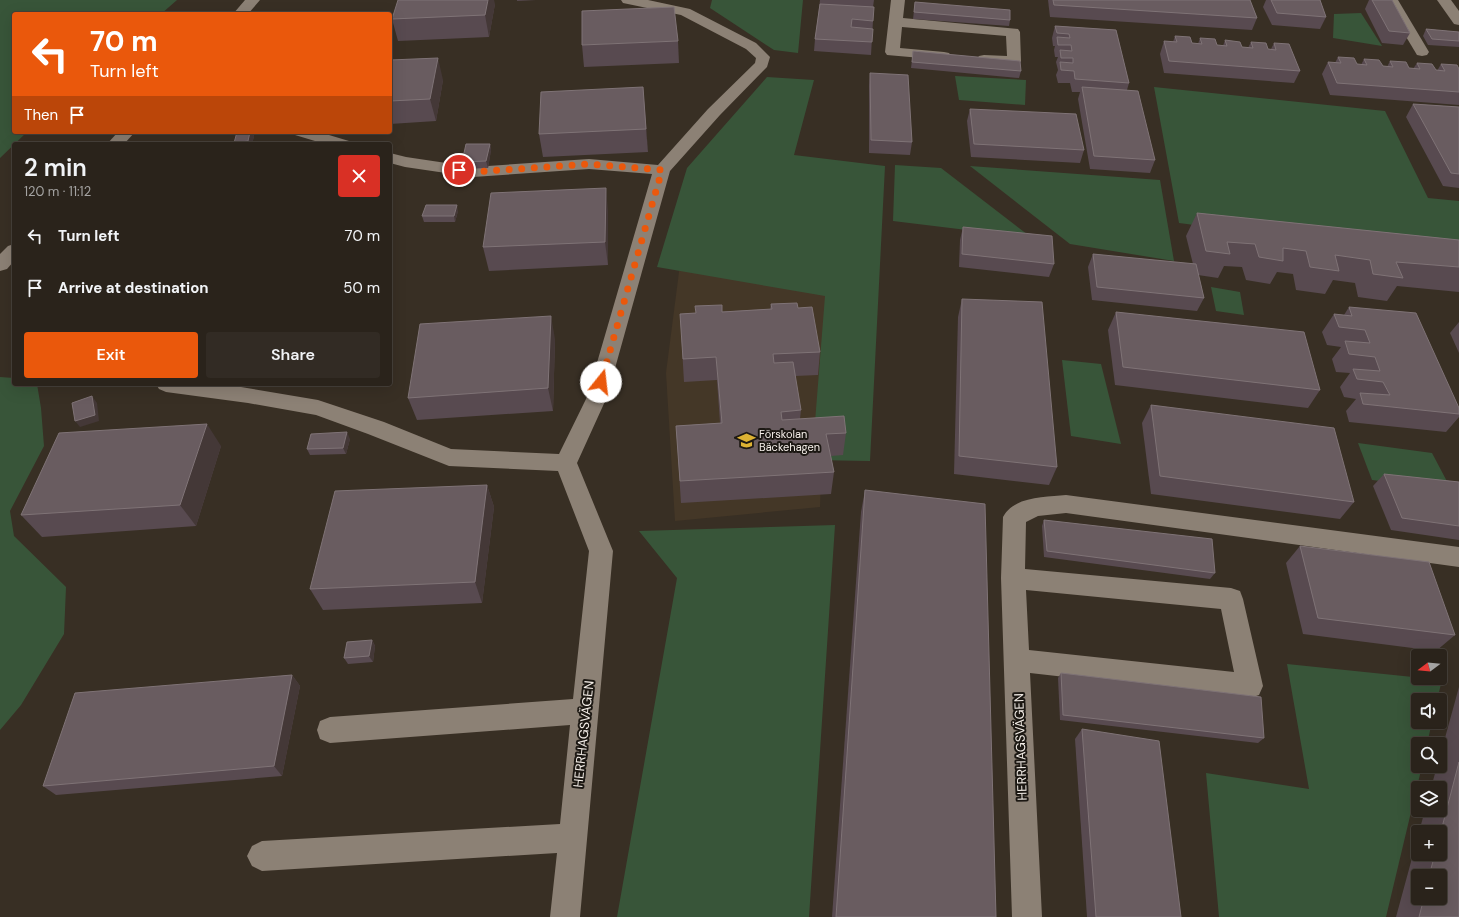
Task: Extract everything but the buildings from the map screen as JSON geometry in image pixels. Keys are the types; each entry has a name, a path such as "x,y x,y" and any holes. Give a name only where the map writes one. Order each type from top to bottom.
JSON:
{"street":[{"path":"242,12 253,0"},
{"path":"181,386 248,395 318,408 376,428 449,457 566,463 597,397 662,170 714,112 762,64 763,57 751,46 685,12 628,0"},
{"path":"895,22 1013,32 1014,61 892,52 895,22 898,0"},
{"path":"1390,0 1422,52"},
{"path":"1444,0 1459,21"},
{"path":"117,142 125,134"},
{"path":"308,134 336,142"},
{"path":"392,159 405,162 473,172 589,164 662,170"},
{"path":"0,265 12,252"},
{"name":"HERRHAGSVÄGEN","path":"565,917 601,551 566,463"},
{"name":"HERRHAGSVÄGEN","path":"1027,917 1013,578 1015,517 1034,507 1066,504 1459,557"},
{"path":"1013,578 1231,599 1250,686 1016,660"},
{"path":"330,730 585,711"},
{"path":"262,856 573,838"}],"shaded area":[{"name":"Förskolan Bäckehagen","path":"682,249 828,271 820,507 675,521 666,373"}],"green space":[{"path":"0,0 177,0 163,12 12,12 12,134 25,134 17,142 12,142 12,146 0,158"},
{"path":"712,0 803,0 798,53 774,50 710,8"},
{"path":"1361,13 1382,46 1333,38 1334,14"},
{"path":"955,76 1026,80 1025,105 959,100"},
{"path":"767,77 814,80 794,155 885,166 870,461 812,460 825,296 657,267 687,168"},
{"path":"1154,87 1385,111 1428,198 1459,201 1459,259 1179,223"},
{"path":"895,165 941,168 1032,238 893,221"},
{"path":"970,166 1160,180 1174,261 1070,244"},
{"path":"1211,287 1240,292 1244,315 1216,311"},
{"path":"1062,360 1101,364 1121,444 1071,436"},
{"path":"0,377 12,378 12,386 37,386 41,408 44,446 10,511 14,536 66,587 64,634 21,705 0,730"},
{"path":"1358,443 1432,453 1451,489 1372,480"},
{"path":"835,525 809,917 617,917 677,578 639,531"},
{"path":"1287,664 1411,677 1411,685 1441,685 1439,693 1411,693 1411,729 1430,729 1429,737 1411,737 1411,773 1420,773 1418,781 1411,781 1411,812 1386,917 1219,917 1206,773 1309,789"}],"place":[{"name":"Förskolan Bäckehagen","path":"746,440"}],"route":[{"path":"459,170 473,172 589,164 662,170 601,382"}]}
